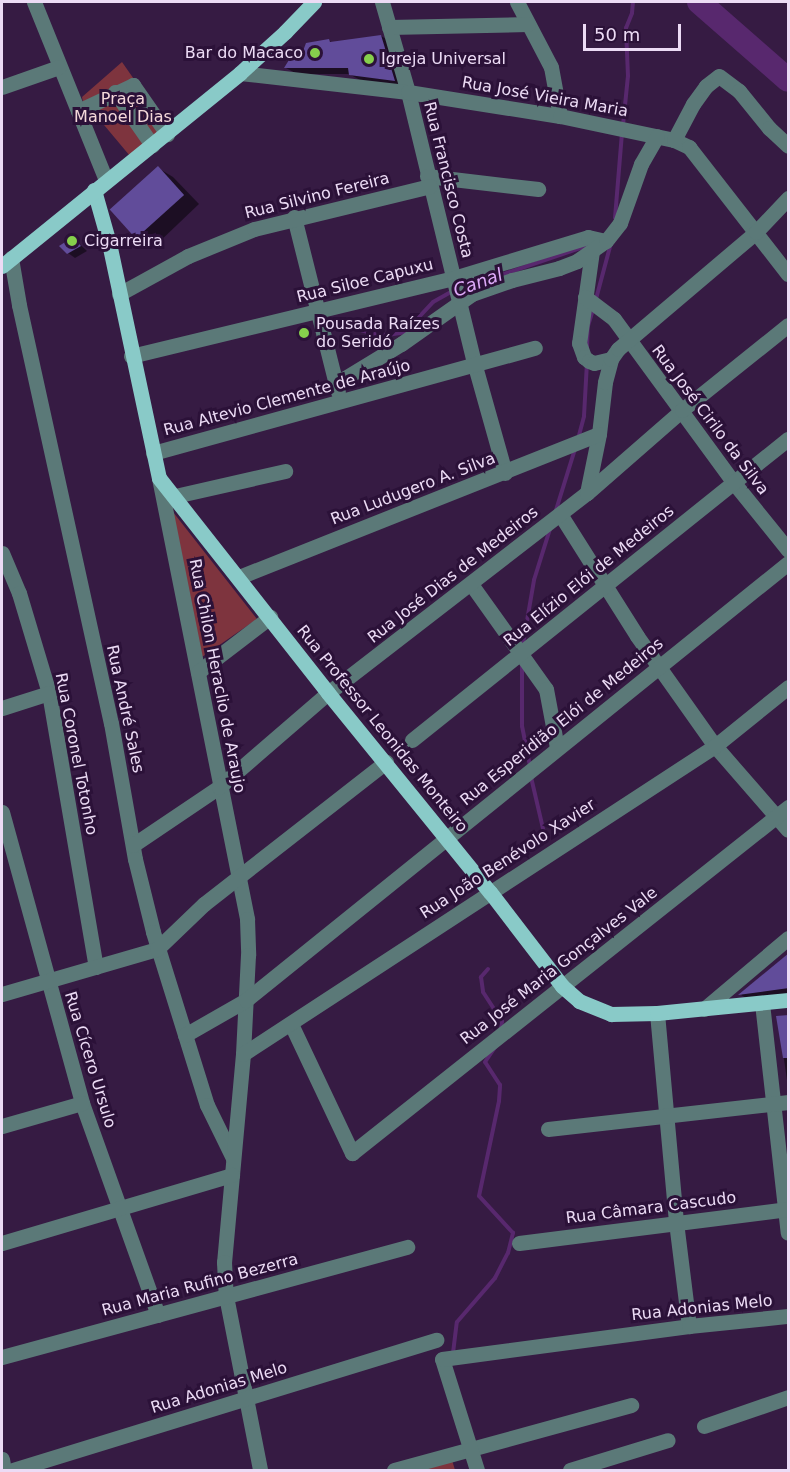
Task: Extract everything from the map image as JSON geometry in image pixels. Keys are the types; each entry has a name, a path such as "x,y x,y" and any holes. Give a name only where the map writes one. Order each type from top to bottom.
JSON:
{"main road":[{"path":"6,262 240,73 314,2"},
{"name":"Rua Chilon Heraclio de Araujo","path":"94,190 109,243 131,356 159,478"},
{"name":"Rua Professor Leonidas Monteiro","path":"159,478 328,693 490,892 562,986 579,1001 612,1014 657,1014 789,1000"}],"street":[{"path":"34,2 106,180"},
{"name":"Rua Francisco Costa","path":"382,2 408,92 475,366 505,473"},
{"path":"517,2 551,68 560,116"},
{"path":"389,27 528,24"},
{"path":"2,87 60,67"},
{"name":"Rua José Vieira Maria","path":"240,73 408,92 560,116 674,140 689,147 696,155 789,274"},
{"path":"674,140 693,104 706,86 719,76 739,91 769,128 789,146"},
{"path":"78,111 115,92 135,86 167,134"},
{"path":"115,92 152,145"},
{"path":"336,383 401,344 460,301 489,287 559,268 606,241 620,223 641,164 657,136"},
{"name":"Rua Silvino Fereira","path":"119,294 221,241 294,217 429,181 538,189"},
{"path":"587,494 599,434 605,382 611,359 626,339 756,232 789,198"},
{"path":"294,217 341,403"},
{"name":"Rua Siloe Capuxu","path":"131,356 454,278 588,237 606,241"},
{"path":"592,250 592,265 579,327 582,352 584,357 594,363 611,359"},
{"name":"Rua André Sales","path":"6,262 19,305 111,723 133,845 157,949 207,1105 234,1159"},
{"name":"Rua José Cirilo da Silva","path":"585,297 614,319 626,339 682,410 734,483 789,550"},
{"name":"Rua José Dias de Medeiros","path":"133,845 219,787 328,693 587,494 682,410 789,325"},
{"name":"Rua Altevio Clemente de Araújo","path":"153,453 535,348"},
{"name":"Rua Ludugero A. Silva","path":"239,577 599,434"},
{"name":"Rua Elízio Elói de Medeiros","path":"412,740 789,439"},
{"path":"175,496 285,471"},
{"name":"Rua Chilon Heraclio de Araujo","path":"159,478 247,919 243,1054 232,1175"},
{"path":"560,514 659,668 715,746 783,812 789,830"},
{"name":"Rua Coronel Totonho","path":"2,553 6,574 49,693 96,967"},
{"name":"Rua Esperidião Elói de Medeiros","path":"185,1035 246,1000 789,563"},
{"path":"471,584 546,689 557,748"},
{"path":"198,672 270,617"},
{"name":"Rua João Benévolo Xavier","path":"243,1054 715,746 789,687"},
{"path":"2,708 49,693"},
{"path":"2,994 157,949 204,904 386,762"},
{"name":"Rua Cícero Ursulo","path":"2,812 82,1103 158,1315"},
{"name":"Rua José Maria Gonçalves Vale","path":"291,1024 352,1153 783,812"},
{"path":"704,1009 789,938"},
{"path":"762,1003 781,1103 789,1233"},
{"path":"657,1014 675,1222 689,1326"},
{"path":"2,1126 82,1103"},
{"path":"548,1129 781,1103"},
{"path":"2,1243 232,1175 226,1224 226,1296 261,1470"},
{"name":"Rua Câmara Cascudo","path":"519,1243 787,1210"},
{"name":"Rua Maria Rufino Bezerra","path":"2,1357 407,1247"},
{"name":"Rua Adonias Melo","path":"470,1449 442,1359 689,1326 789,1316"},
{"name":"Rua Adonias Melo","path":"13,1470 436,1340"},
{"path":"704,1426 789,1397"},
{"path":"394,1470 631,1405"},
{"path":"570,1470 669,1440"},
{"path":"470,1449 477,1470"},
{"path":"2,1459 4,1470"}],"green space":[{"name":"Praça Manoel Dias","path":"122,62 166,125 130,156 99,119 87,123 82,97"},
{"path":"173,512 257,619 202,657"},
{"path":"452,1460 455,1470 420,1470"}],"building":[{"path":"381,35 395,81 349,75 348,68 284,68 292,55 303,51 306,43"},
{"path":"158,166 184,195 136,238 110,209"},
{"name":"Cigarreira","path":"73,237 81,246 67,254 59,246"},
{"path":"789,953 789,988 738,995"},
{"path":"789,1015 789,1058 783,1058 776,1016"}],"waterway":[{"name":"Canal","path":"623,125 628,76 626,28 632,13 633,2"},
{"path":"699,2 788,80"},
{"name":"Canal","path":"615,218 622,133"},
{"path":"596,299 611,243"},
{"name":"Canal","path":"460,289 589,245"},
{"name":"Canal","path":"323,319 381,336 405,332 433,302 453,291"},
{"path":"587,349 588,326 593,310"},
{"path":"578,439 584,416 587,363"},
{"path":"556,510 575,449"},
{"path":"523,644 534,580 550,529"},
{"path":"522,663 522,726 530,766"},
{"path":"531,777 545,837"},
{"path":"488,969 481,977 483,992 502,1021 501,1029"},
{"path":"453,1353 457,1322 495,1278 508,1253 513,1233 479,1196 499,1101 500,1085 485,1062 495,1047"}],"place":[{"name":"Bar do Macaco","path":"315,53"},
{"name":"Igreja Universal","path":"369,59"},
{"name":"Cigarreira","path":"72,241"},
{"name":"Pousada Raízes do Seridó","path":"304,333"}]}
